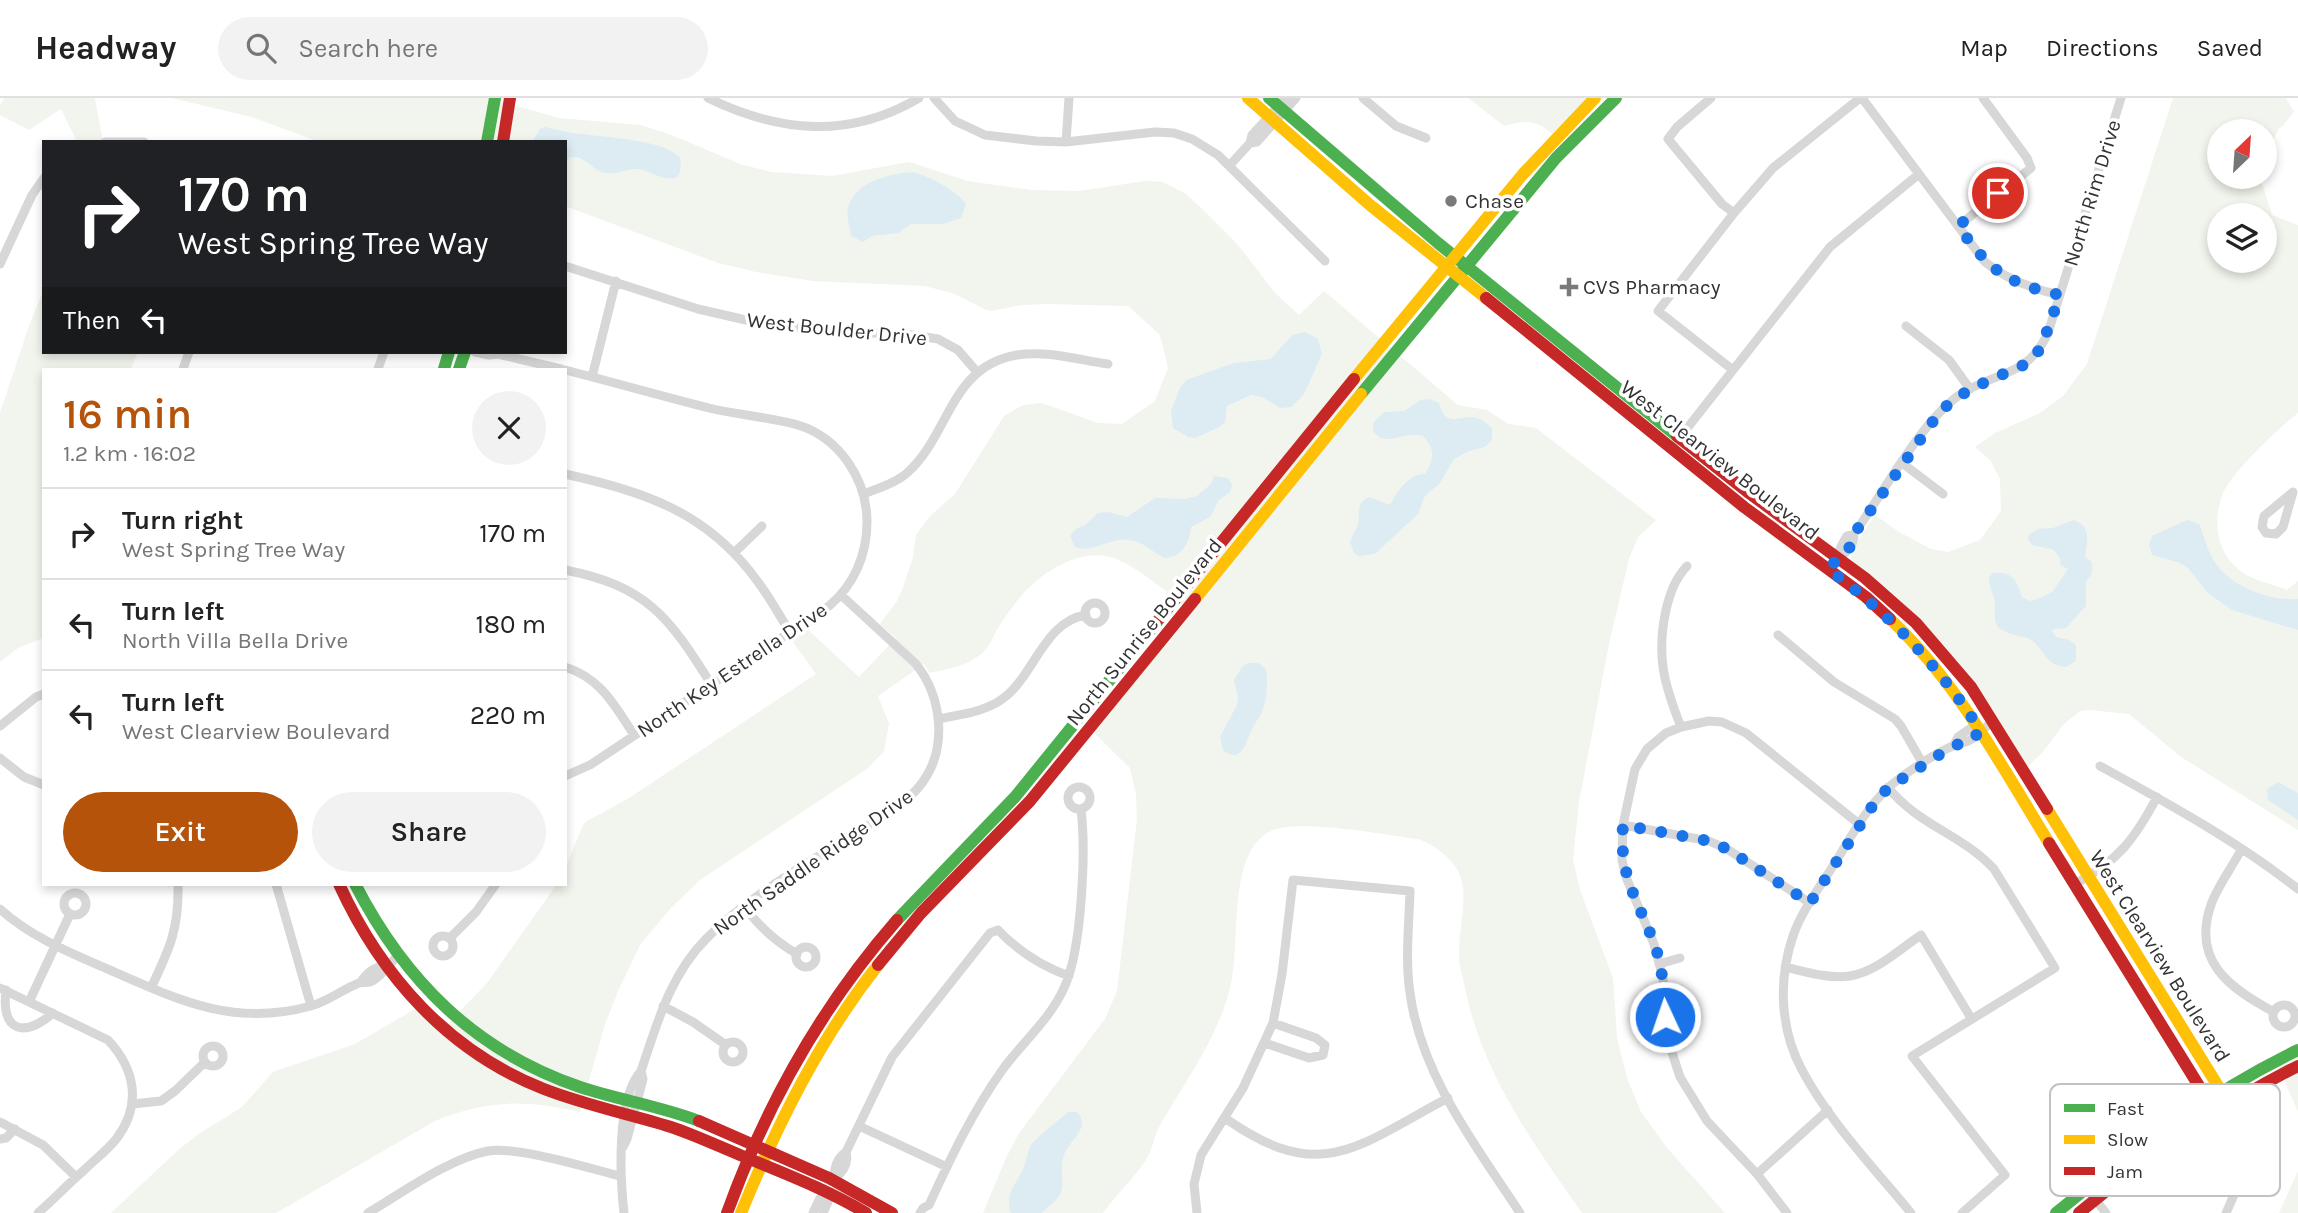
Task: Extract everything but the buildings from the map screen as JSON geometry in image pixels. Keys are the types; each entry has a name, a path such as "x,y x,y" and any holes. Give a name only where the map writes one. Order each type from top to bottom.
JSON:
{"street":[{"path":"487,140 495,98"},
{"path":"503,140 510,98"},
{"path":"708,98 766,121 795,127 857,124 882,117 919,98"},
{"path":"934,98 956,121 985,135 1066,142 1144,132 1174,133 1205,146 1229,166 1325,261"},
{"path":"1066,142 1069,98"},
{"name":"West Clearview Boulevard","path":"1248,98 1457,276 1760,520 1853,587 1898,626 1931,662 1980,730 2198,1084"},
{"path":"1229,166 1250,143 1257,142 1279,104 1296,98"},
{"path":"1363,98 1396,127 1426,138"},
{"name":"North Sunrise Boulevard","path":"760,1147 818,1050 873,971 922,912 1026,807 1389,348 1457,276 1595,98"},
{"name":"North Sunrise Boulevard","path":"1389,348 1393,331 1455,256 1552,153 1616,98"},
{"path":"1711,98 1677,127 1668,139 1713,194 1734,213"},
{"path":"1733,370 1658,312 1734,213 1773,168 1861,98 1985,262 1997,272 2034,288 2060,295"},
{"path":"1958,226 2031,168 2027,158 1983,98"},
{"name":"North Rim Drive","path":"1828,569 1837,558 1839,548 1847,536 1854,534 1941,410 1970,389 2028,363 2045,340 2121,98"},
{"name":"West Clearview Boulevard","path":"1279,104 1348,168 1455,256 1767,507 1862,576 1907,614 1971,687 2217,1084"},
{"path":"1671,449 1830,247 1919,174"},
{"path":"0,264 32,195 42,181"},
{"name":"West Boulder Drive","path":"567,267 698,309 759,323 830,332 906,334 938,339 958,350 977,372"},
{"path":"592,377 616,281"},
{"path":"1906,326 1950,360 1970,389"},
{"path":"499,354 526,365 548,368"},
{"path":"567,371 710,408 800,426 829,442 841,454 859,481 864,494 894,481 914,467 931,443 954,398 977,372 1007,358 1028,354 1108,364"},
{"name":"North Sunrise Boulevard","path":"727,1213 754,1161 783,1084 808,1038 870,951 913,902 1015,797 1371,374"},
{"path":"1902,463 1943,494"},
{"path":"567,474 634,491 672,507 694,520 734,553 758,581 790,632"},
{"path":"2292,492 2264,516 2261,523 2266,533 2276,534 2283,527 2292,492 2298,481"},
{"name":"North Key Estrella Drive","path":"567,775 590,765 841,595 858,570 867,540 864,494"},
{"path":"734,553 762,526"},
{"path":"1681,727 1669,697 1660,654 1667,605 1674,584 1687,566"},
{"path":"567,570 590,574 614,583 650,604 667,619 711,684"},
{"name":"North Saddle Ridge Drive","path":"624,1213 620,1176 623,1147 619,1139 633,1101 636,1077 641,1072 663,1006 680,972 694,952 724,921 899,806 921,785 931,769 936,753 939,719 933,693 925,676 916,664 841,595"},
{"path":"939,719 977,712 1003,698 1024,678 1061,625 1075,617 1086,615"},
{"path":"1778,635 1834,682 1895,719 1923,764"},
{"path":"567,668 587,676 602,688 634,735"},
{"path":"0,726 42,695"},
{"path":"1787,1213 1756,1174 1707,1121 1679,1077 1667,1037 1663,978 1654,944 1626,877 1622,860 1623,825 1635,769 1647,749 1666,733 1709,721 1722,722 1746,733 1859,824"},
{"path":"1911,1213 1829,1110 1801,1070 1785,1021 1782,996 1785,967 1793,934 1810,903 1859,824 1888,788 1954,745 1974,738 1992,722"},
{"path":"0,758 24,777 42,784"},
{"path":"2100,766 2157,797 2298,889"},
{"path":"1888,788 1908,809 1972,848 1985,859 1994,869 2054,968 1912,1056 2006,1175 1962,1213"},
{"path":"2075,884 2088,877 2131,842 2157,797"},
{"path":"920,1213 923,1208 930,1209 947,1167 976,1109 1005,1067 1045,1018 1069,976 1081,896 1084,845 1081,809"},
{"path":"1623,825 1709,841 1727,849 1810,903"},
{"path":"2241,850 2211,905 2207,942 2215,968 2222,977 2237,991 2274,1012"},
{"path":"1193,1212 1194,1184 1201,1154 1243,1088 1273,1023 1282,974 1293,880 1410,891 1410,994 1423,1042 1436,1077 1520,1213"},
{"path":"151,988 172,945 178,909 178,886"},
{"path":"277,886 311,1006"},
{"path":"340,886 358,925 385,966 423,1010 446,1030 503,1070 564,1097 690,1134 828,1192 866,1213"},
{"path":"356,886 371,918 397,957 430,995 456,1018 509,1056 569,1083 694,1119 834,1180 892,1213"},
{"path":"450,938 476,912 495,886"},
{"path":"744,906 775,940 797,954"},
{"path":"0,909 54,946 178,1000 216,1011 277,1014 311,1006 332,999 360,983 370,982 382,974 385,966 397,957"},
{"path":"29,1002 70,914"},
{"path":"834,1180 834,1171 840,1156 846,1152 892,1058 990,933 998,930 1021,952 1044,966 1069,976"},
{"path":"1785,967 1818,974 1851,976 1880,962 1921,935 1971,1018"},
{"path":"1659,964 1680,958"},
{"path":"3,989 108,1040 121,1054 131,1080 132,1104 127,1122 116,1140 38,1213"},
{"path":"3,989 7,1017 13,1024 27,1029 53,1013"},
{"path":"663,1006 693,1022 726,1045"},
{"path":"1265,1044 1309,1058 1323,1055 1325,1045 1316,1038 1273,1023"},
{"path":"2234,1084 2298,1050"},
{"path":"132,1104 161,1101 204,1063"},
{"path":"2264,1084 2298,1066"},
{"path":"1225,1118 1248,1134 1273,1146 1310,1155 1330,1154 1359,1144 1448,1098"},
{"path":"1756,1174 1829,1110"},
{"path":"0,1122 43,1145 76,1177"},
{"path":"859,1126 947,1167"},
{"path":"0,1139 6,1138 15,1129"},
{"path":"368,1213 454,1163 490,1151 524,1153 620,1176"},
{"name":"North Sunrise Boulevard","path":"741,1213 754,1161"},
{"path":"813,1213 820,1198 828,1192"},
{"path":"823,1213 828,1202 828,1192"},
{"path":"2056,1213 2076,1196"},
{"path":"2092,1196 2106,1213"},
{"path":"2079,1213 2100,1196"},
{"path":"2226,1213 2234,1196"}],"shaded area":[{"path":"4,98 95,98 103,140 76,140 61,109 29,130 0,115"},
{"path":"172,98 487,98 559,118 640,125 669,134 743,165 772,172 832,176 909,162 968,181 1031,190 1079,191 1145,181 1163,182 1186,194 1199,206 1238,245 1275,293 1299,315 1324,291 1458,405 1487,410 1509,424 1536,428 1656,520 1638,537 1629,559 1609,644 1579,802 1573,859 1580,890 1613,978 1617,1038 1627,1078 1641,1112 1668,1149 1725,1213 1582,1213 1510,1104 1482,1046 1460,963 1463,891 1460,875 1451,861 1432,845 1418,839 1301,826 1271,831 1257,841 1248,857 1238,897 1232,978 1220,1018 1160,1125 1148,1156 1136,1173 1103,1213 983,1213 1019,1133 1105,1019 1117,991 1137,819 1136,794 1130,768 1093,732 1191,611 1129,565 1097,555 1071,560 1035,582 1007,614 986,649 975,659 930,673 924,664 878,696 889,724 884,751 867,769 700,880 671,908 640,945 619,989 605,1024 580,1112 542,1105 507,1104 490,1105 454,1114 435,1121 276,1213 111,1213 197,1135 242,1107 273,1072 355,1044 417,1008 442,1030 487,983 556,886 567,886 567,864 587,821 629,798 816,674 790,638 806,628 859,677 896,638 880,624 903,588 913,557 916,535 931,515 955,494 1004,416 1023,405 1042,403 1098,423 1122,424 1155,401 1168,368 1159,334 1128,306 1047,304 1021,305 992,311 955,294 925,286 813,281 756,272 718,263 567,207 567,140 314,140 251,117"},
{"path":"1468,98 1589,98 1552,134 1530,122 1504,126"},
{"path":"2173,98 2286,98 2294,112 2277,132 2277,119 2207,119 2207,189 2264,189 2268,203 2207,203 2207,273 2277,273 2277,217 2298,225 2298,413 2268,440 2227,486 2219,506 2217,526 2225,553 2243,573 2287,590 2298,581 2298,830 2181,757 2129,714 2080,711 2064,724 2042,753 2027,767 1987,703 1851,559 1852,550 1875,515 1931,549 1948,552 1980,540 2001,511 2000,479 1990,460 1975,447 1995,433 2040,413 2063,396 2087,364"},
{"path":"544,127 634,140 662,147 680,158 678,176 666,178 638,169 605,173 577,157 567,160 567,140 533,140"},
{"path":"913,172 957,194 966,205 961,218 943,224 911,224 898,233 872,236 863,242 851,236 848,208 858,191 884,177"},
{"path":"42,294 42,354 137,354 131,368 42,368 42,638 18,648 0,662 0,413"},
{"path":"1305,332 1318,339 1322,354 1304,394 1291,407 1280,408 1262,397 1251,395 1227,406 1225,422 1196,438 1188,437 1173,428 1171,411 1186,380 1234,363 1271,359 1292,335"},
{"path":"1430,399 1439,403 1448,418 1468,417 1484,421 1492,429 1492,440 1485,447 1454,459 1440,483 1425,496 1418,514 1375,554 1359,556 1354,553 1350,542 1358,524 1362,502 1369,497 1390,505 1409,480 1425,474 1432,455 1432,450 1423,436 1384,439 1373,431 1374,422 1384,412 1404,411 1421,400"},
{"path":"1214,476 1228,478 1232,485 1230,492 1219,500 1210,517 1191,527 1187,543 1176,555 1164,558 1144,545 1123,539 1089,548 1075,547 1070,536 1098,513 1108,512 1127,517 1155,498 1185,499 1197,496 1211,484"},
{"path":"2074,520 2086,531 2085,557 2092,562 2092,573 2086,582 2086,606 2066,628 2052,631 2056,637 2076,645 2076,661 2066,667 2050,661 2031,639 2006,632 1998,626 1989,578 1992,573 2009,575 2015,581 2022,597 2030,601 2053,591 2068,569 2060,565 2061,560 2054,550 2032,545 2028,539 2029,535 2038,529 2053,528"},
{"path":"2187,520 2199,524 2211,555 2228,577 2262,594 2298,599 2298,630 2232,610 2208,593 2188,568 2152,555 2149,544 2152,536"},
{"path":"1248,663 1258,663 1266,669 1264,705 1242,750 1235,755 1229,754 1223,750 1220,737 1237,705 1234,680"},
{"path":"2278,782 2298,793 2298,820 2268,800 2267,789"},
{"path":"2298,1057 2298,1112 2278,1066"},
{"path":"1069,1112 1077,1112 1082,1123 1063,1160 1061,1193 1042,1213 1011,1213 1010,1194 1024,1167 1031,1145"},
{"path":"2298,1171 2298,1213 2279,1213"}],"traffic: fast":[{"path":"487,140 495,98"},
{"path":"1269,98 1438,243 1677,436"},
{"path":"1361,394 1556,158 1616,98"},
{"path":"444,368 448,354"},
{"path":"459,368 464,354"},
{"path":"897,920 1015,797 1160,618"},
{"path":"356,886 396,952 420,981 476,1033 542,1072 580,1087 699,1121"},
{"path":"2235,1084 2298,1050"},
{"path":"2056,1213 2077,1196"}],"traffic: slow":[{"path":"1248,98 1370,205 1486,298"},
{"path":"1354,379 1523,174 1595,98"},
{"path":"1195,599 1361,394"},
{"path":"1890,619 1936,670 1977,725 2049,843"},
{"path":"2047,809 2217,1084"},
{"path":"741,1213 769,1148 818,1053 878,965"}],"traffic: jam":[{"path":"503,140 510,98"},
{"path":"1486,298 1744,507 1866,597 1890,619"},
{"path":"1160,618 1354,379"},
{"path":"1677,436 1865,578 1916,623 1971,687 2047,809"},
{"path":"878,965 921,913 1030,801 1195,599"},
{"path":"2049,843 2198,1084"},
{"path":"340,886 375,950 397,980 448,1032 478,1054 544,1089 689,1133 835,1196 866,1213"},
{"path":"727,1213 759,1134 798,1059 844,987 897,920"},
{"path":"2263,1084 2298,1066"},
{"path":"699,1121 829,1178 892,1213"},
{"path":"2079,1213 2101,1196"}],"place":[{"name":"Chase","path":"1451,201"},
{"name":"CVS Pharmacy","path":"1569,287"}],"route":[{"path":"1665,1017 1663,978 1654,944 1626,877 1622,860 1623,825 1709,841 1727,849 1810,903 1859,824 1888,788 1954,745 1976,737 1980,730 1944,677 1913,641 1866,597 1828,569 1854,542 1854,534 1941,410 1970,389 2028,363 2041,348 2048,333 2060,295 2020,283 1997,272 1985,262 1958,226 1998,193"}]}
